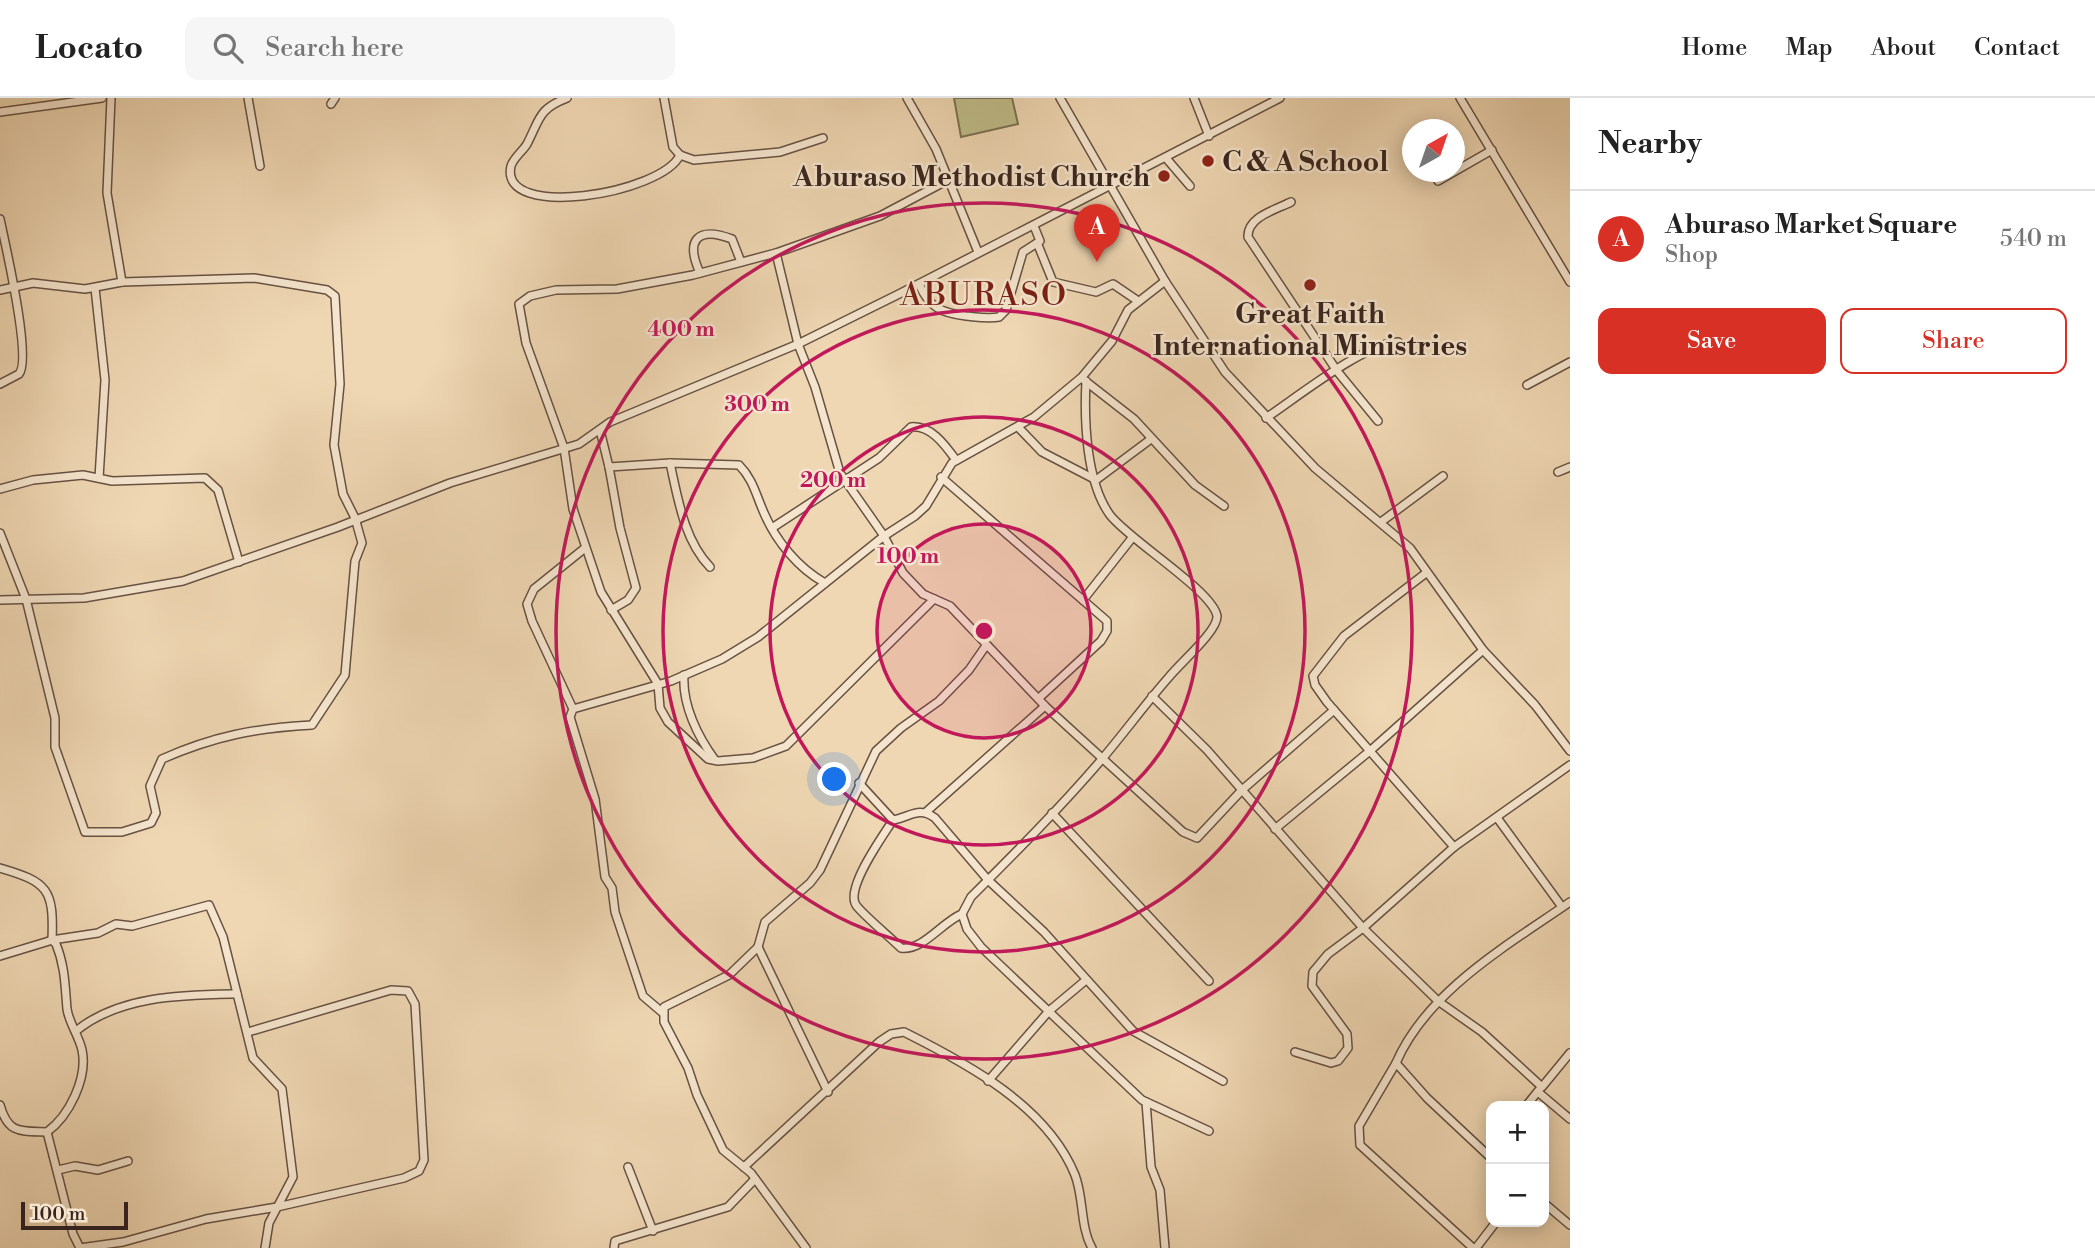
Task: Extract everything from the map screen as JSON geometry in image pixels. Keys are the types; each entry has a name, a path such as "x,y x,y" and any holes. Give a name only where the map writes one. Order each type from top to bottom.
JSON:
{"street":[{"path":"0,112 102,98"},
{"path":"111,98 107,193 122,282"},
{"path":"248,98 260,166"},
{"path":"567,98 545,108 525,147 514,160 512,175 519,189 529,194 558,196 622,189 663,171 673,165 680,155"},
{"path":"664,98 673,147 680,155 706,161 738,154 779,152 823,138"},
{"path":"907,98 950,179 978,252"},
{"path":"1060,98 1164,281 1225,372 1315,468 1410,548 1483,650 1535,705 1570,751"},
{"path":"1194,98 1209,135"},
{"path":"0,600 84,598 183,581 450,483 564,449 590,438 610,422 798,344 1034,226 1280,98"},
{"path":"1460,98 1570,282"},
{"path":"1465,166 1492,150"},
{"path":"1166,158 1190,186"},
{"path":"934,599 786,746 752,758 716,761 708,759 668,722 660,708 658,684 601,592 573,509 564,449 526,343 519,304 530,296 556,290 617,289 700,273 776,253 880,216 950,179"},
{"path":"1291,202 1253,221 1248,229 1248,237 1337,371 1378,421"},
{"path":"0,219 14,286 23,370 0,384"},
{"path":"1034,226 1040,241 1038,245 1053,282 1096,292 1113,284 1138,301"},
{"path":"700,273 691,248 693,241 701,235 721,234 732,239 741,261"},
{"path":"919,284 929,303 942,312 996,318 1006,310 1023,252 1038,245"},
{"path":"776,253 798,344 815,387 840,473 884,536 903,573 923,594 950,607 985,647 1101,760 1190,838 1197,838 1242,790 1334,710"},
{"path":"0,290 33,283 85,289 122,282 254,278 327,290 335,296 340,384 334,445 343,494 355,518 362,543 355,561 345,676 312,724 257,728 205,740 162,759 150,786 156,813 151,823 122,832 85,832 55,747 55,718 26,599 0,533"},
{"path":"573,709 684,675 741,648 926,506 941,477 956,460 1018,427 1084,379 1112,341 1128,310 1164,281"},
{"path":"95,288 105,380 99,478"},
{"path":"1266,418 1387,342 1398,342"},
{"path":"1527,384 1570,362"},
{"path":"1084,379 1133,419 1195,485 1224,506"},
{"path":"1084,379 1088,447 1096,480 1109,513 1132,538 1190,583 1215,608 1217,619 1211,632 1152,696 1101,760 1052,813 988,880 971,897 962,914 947,920 918,946 909,949 901,947 855,905 854,894 866,863 893,820 918,811 926,812 988,880 1044,932 1133,1031 1223,1081"},
{"path":"772,528 878,458 911,427 923,427 932,433 956,460"},
{"path":"1018,427 1042,452 1096,480"},
{"path":"600,430 636,589 628,600 611,610"},
{"path":"1096,480 1151,439"},
{"path":"609,467 670,463 739,465 748,474 772,528 802,567 825,583"},
{"path":"670,463 687,531 700,557 710,568"},
{"path":"1558,472 1570,467"},
{"path":"0,489 43,479 83,475 112,481 205,478 213,483 239,562"},
{"path":"1381,522 1443,476"},
{"path":"941,477 1107,621 1107,631 1094,648 1039,698"},
{"path":"1083,600 1132,538"},
{"path":"585,548 534,589 527,604 532,621 573,709 570,717 599,817 605,877 612,888 615,912 643,996 663,1013 723,1150 755,1179 806,1248"},
{"path":"1426,573 1362,621 1318,666 1313,676 1315,685 1334,710 1454,847"},
{"path":"663,1013 669,1003 729,975 758,947 765,922 810,883 820,870 876,751 901,728 939,701 969,670 985,647"},
{"path":"1275,829 1371,750 1483,650"},
{"path":"684,675 683,685 700,740 716,761"},
{"path":"1152,696 1208,750 1363,928 1438,1001 1482,1032 1570,1119"},
{"path":"926,812 1045,706"},
{"path":"1295,1052 1331,1063 1338,1061 1348,1048 1347,1034 1321,1001 1311,977 1328,954 1363,928 1454,847 1570,765"},
{"path":"859,783 893,820"},
{"path":"1052,813 1209,981"},
{"path":"1497,819 1562,907"},
{"path":"0,868 30,876 43,885 50,898 51,940 62,964 68,1014 76,1031 83,1067 66,1114 47,1132 12,1128 4,1120 0,1105"},
{"path":"1492,1227 1474,1247 1360,1145 1359,1126 1410,1034 1438,1001 1570,902"},
{"path":"0,956 51,940 98,933 116,924 132,926 209,905 223,937 256,1065 282,1089 293,1177 266,1232 265,1248"},
{"path":"962,914 967,929 981,947 1146,1102 1209,1131"},
{"path":"758,947 828,1092"},
{"path":"988,1081 1049,1011 1086,980"},
{"path":"47,1132 73,1234 80,1248 110,1246 206,1219 277,1207 404,1178 419,1171 424,1160 415,1004 408,991 391,989 247,1032"},
{"path":"76,1031 106,1012 167,997 237,994"},
{"path":"744,1167 879,1042 891,1034 904,1032 1013,1096 1057,1139 1076,1177 1087,1239 1092,1248"},
{"path":"1530,1101 1570,1053"},
{"path":"1396,1063 1427,1098 1486,1150"},
{"path":"1146,1102 1151,1167 1160,1190 1165,1248"},
{"path":"58,1170 75,1166 98,1170 128,1161"},
{"path":"628,1167 653,1231"},
{"path":"614,1248 615,1241 728,1207 755,1179"},
{"path":"1549,1207 1570,1226"}],"shaded area":[{"path":"954,98 1012,98 1018,124 961,137"}],"place":[{"name":"C & A School","path":"1208,161"},
{"name":"Aburaso Methodist Church","path":"1164,176"},
{"name":"Aburaso Market Square","path":"1097,262"},
{"name":"Great Faith International Ministries","path":"1310,285"}],"district":[{"name":"ABURASO","path":"984,294"}]}
